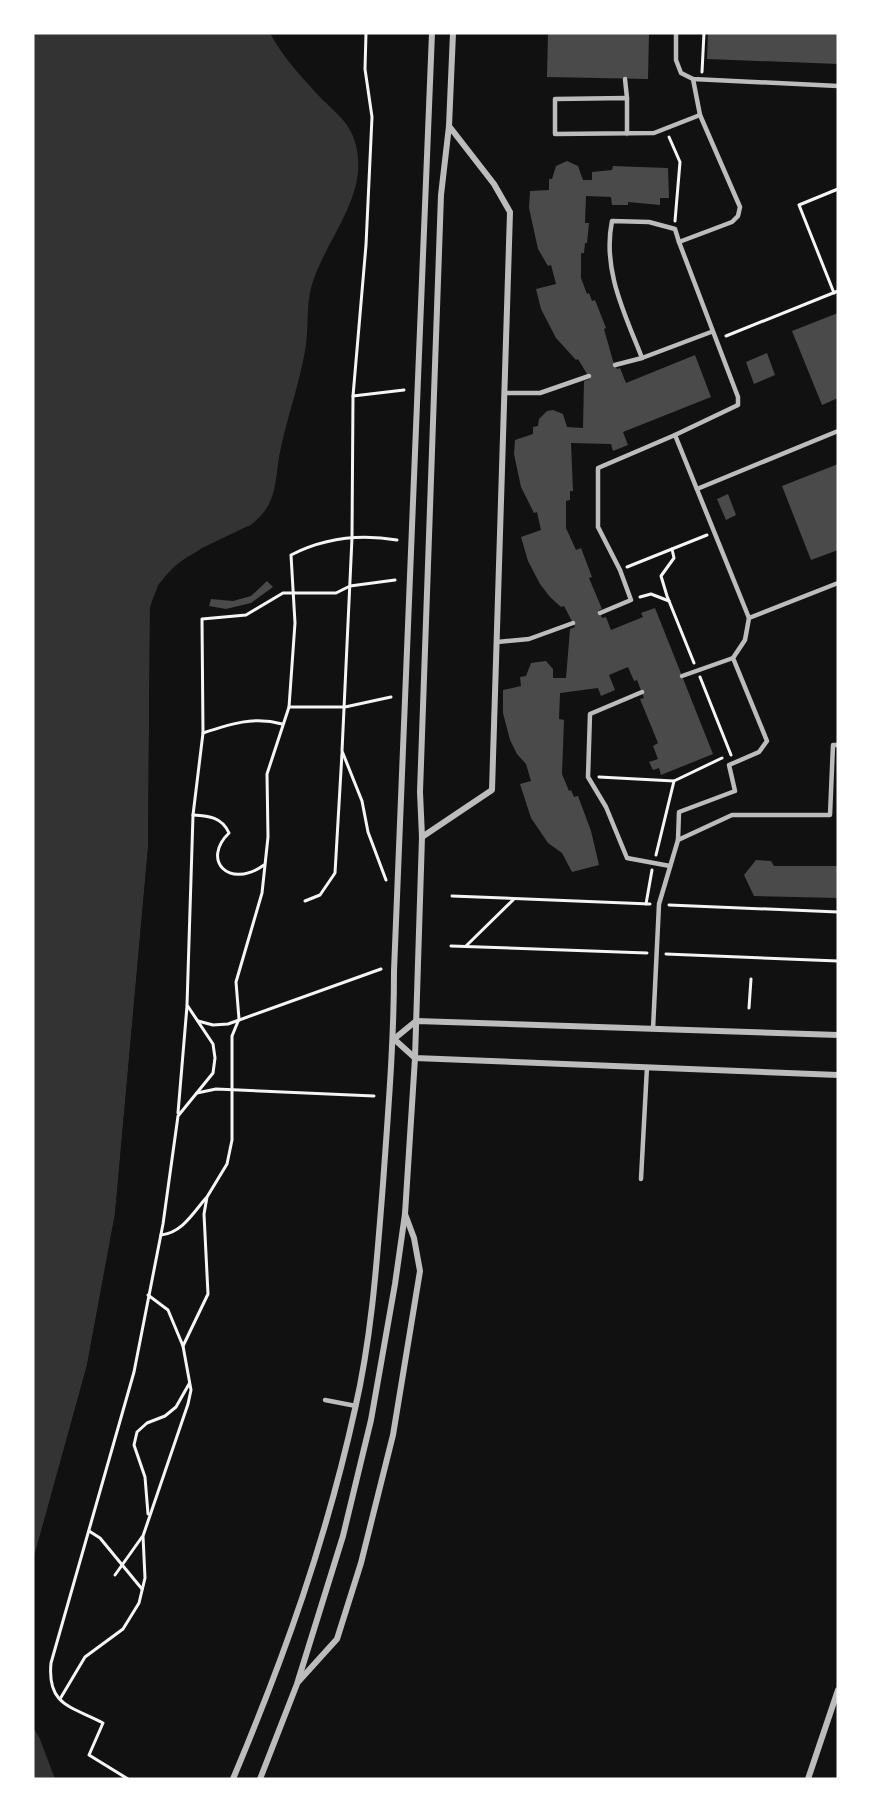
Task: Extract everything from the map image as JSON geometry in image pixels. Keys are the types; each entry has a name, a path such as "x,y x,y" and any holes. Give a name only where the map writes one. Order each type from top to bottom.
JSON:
{"street":[{"path":"233,1779 303,1600 331,1507 356,1406 375,1283 394,1038 393,971 432,33"},
{"path":"260,1779 297,1684 343,1536 371,1420 405,1214 415,1058 422,837 420,780 441,195 449,126 453,33"},
{"path":"422,837 492,790 510,212 494,184 449,126"},
{"path":"394,1038 416,1021 838,1035"},
{"path":"394,1038 415,1058 838,1074"},
{"path":"297,1684 337,1639 361,1563 393,1435 420,1271 414,1238 405,1214"},
{"path":"808,1779 838,1690"}],"lane":[{"path":"676,33 676,60 681,73 693,79 838,86"},
{"path":"625,79 627,134"},
{"path":"679,242 732,222 738,216 740,207 700,115 693,79"},
{"path":"627,98 555,99 555,134 627,134 666,129 700,115"},
{"path":"600,613 631,600 621,570 598,527 598,468 738,405 738,397 711,332 675,229 649,222 612,221 608,242 614,284 642,358"},
{"path":"615,365 642,358 711,332"},
{"path":"505,393 540,393 589,376"},
{"path":"697,489 838,432"},
{"path":"675,435 749,618 746,639 733,658 682,676"},
{"path":"749,618 838,583"},
{"path":"497,642 529,639 573,623"},
{"path":"653,1029 659,904 678,840 679,812 735,791 729,765 759,752 767,741 733,658"},
{"path":"642,692 590,714 588,777 606,807 627,858 670,866"},
{"path":"678,840 732,815 830,815 834,745 838,745"},
{"path":"641,1179 647,1067"},
{"path":"325,1400 356,1406"}],"path":[{"path":"305,901 320,895 335,873 352,538 353,396 366,245 372,117 364,69 366,33"},
{"path":"702,79 704,33"},
{"path":"666,129 680,162 675,229"},
{"path":"716,340 836,292 799,205 838,189"},
{"path":"353,396 404,390"},
{"path":"161,1235 167,1234 186,1222 207,1197 227,1164 232,1140 232,1036 239,1019 236,982 257,917 265,864 268,837 267,774 289,707 295,623 291,555 319,543 352,538 370,536 397,540"},
{"path":"637,563 672,549"},
{"path":"128,1779 89,1755 103,1723 60,1700 51,1691 51,1663 134,1372 161,1235 178,1116 187,1005 193,814 203,733 202,619 246,615 283,592 336,593 350,586 395,580"},
{"path":"631,600 651,594 669,601"},
{"path":"289,707 345,707 391,697"},
{"path":"203,733 242,721 267,720 282,724"},
{"path":"342,751 357,785 368,832 386,880"},
{"path":"645,904 674,781"},
{"path":"193,814 218,819 227,828 229,833 221,840 218,851 219,862 224,870 232,875 244,875 265,864"},
{"path":"452,896 837,913"},
{"path":"466,946 514,899"},
{"path":"451,946 838,961"},
{"path":"194,1020 213,1025 239,1019 381,969"},
{"path":"749,1008 751,979"},
{"path":"178,1116 213,1073 216,1058 206,1031 194,1020 187,1005"},
{"path":"197,1093 216,1089 374,1096"},
{"path":"183,1346 208,1294 209,1278 203,1234 207,1197"},
{"path":"60,1700 85,1657 123,1629 139,1604 145,1578 143,1536 189,1404 190,1382 183,1346 168,1310 148,1294"},
{"path":"148,1519 145,1477 134,1445 137,1432 147,1423 165,1416 176,1407 190,1382"},
{"path":"89,1531 100,1538 120,1566 142,1590"},
{"path":"115,1575 143,1536"}],"shaded area":[{"path":"33,33 270,33 292,65 348,126 354,139 358,159 357,179 352,197 317,270 311,288 305,351 270,503 253,523 238,533 187,557 172,569 159,586 150,609 148,848 115,1214 87,1365 33,1560"},
{"path":"33,1727 40,1739 55,1779 33,1779"}],"pier":[{"path":"248,526 250,528 204,551 178,569 161,587 153,609 151,848 118,1215 90,1365 44,1538 33,1563 87,1365 115,1214 148,848 150,609 158,585 176,566 202,548"}],"building":[{"path":"548,33 649,33 648,79 547,77"},
{"path":"708,33 838,33 838,64 707,59"},
{"path":"567,161 578,166 583,180 592,180 592,172 612,170 613,166 668,168 669,198 660,198 660,205 628,202 628,205 612,205 611,197 586,196 585,223 589,223 587,243 585,243 584,253 581,253 581,278 587,294 589,293 592,301 595,300 606,328 604,329 613,361 617,369 620,368 626,383 695,355 711,397 623,432 628,445 613,451 611,444 571,443 573,491 570,491 570,500 566,501 566,528 576,550 581,548 592,577 589,578 602,609 599,610 602,618 606,617 611,630 643,617 641,613 655,608 713,754 661,775 659,768 653,770 649,762 658,759 653,746 658,743 640,699 644,698 637,680 634,681 628,667 609,675 615,690 601,696 598,688 560,693 559,719 564,720 562,774 569,791 571,790 574,797 578,796 591,831 599,865 572,872 562,853 548,843 531,818 520,784 531,781 526,764 517,754 510,740 503,713 503,690 521,686 520,677 526,676 531,663 546,661 553,669 553,678 566,678 570,629 575,627 564,606 561,607 550,597 540,584 528,561 521,537 541,530 537,512 534,513 521,487 514,454 515,440 533,434 533,427 538,426 539,419 547,411 553,410 563,414 567,427 583,428 584,381 590,379 578,359 576,360 556,338 541,309 536,289 556,284 551,265 548,266 538,249 529,208 530,191 549,190 549,179 552,179 556,166"},
{"path":"838,313 838,398 822,405 792,331"},
{"path":"767,353 775,375 754,384 746,362"},
{"path":"838,464 838,550 811,560 782,486"},
{"path":"728,494 736,515 726,520 717,499"},
{"path":"267,581 273,587 251,603 226,609 209,606 211,599 233,601 251,596"},
{"path":"756,860 771,861 774,866 838,866 838,898 754,896 744,875"}]}
